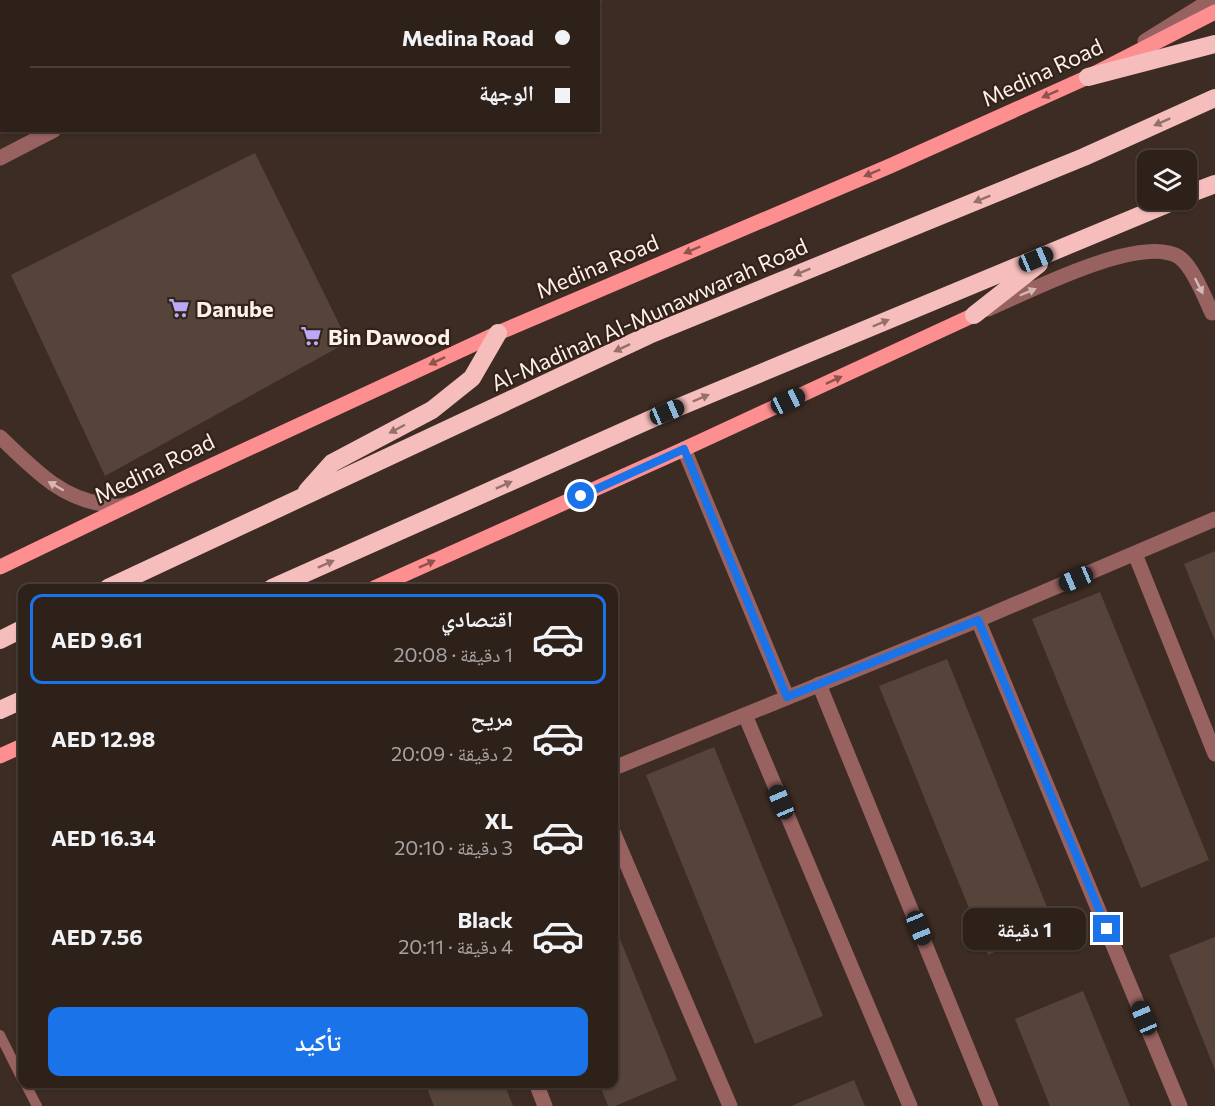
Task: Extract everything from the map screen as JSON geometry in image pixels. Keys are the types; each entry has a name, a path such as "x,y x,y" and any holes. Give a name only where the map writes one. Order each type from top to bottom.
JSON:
{"highway":[{"path":"1088,77 1215,44"},
{"name":"Al-Madinah Al-Munawwarah Road","path":"117,584 648,335 1084,157 1215,98"},
{"path":"1197,191 1215,184"},
{"path":"281,584 667,412 1153,210"},
{"path":"974,315 1056,250"},
{"path":"300,498 332,463 432,410 472,378 498,333"},
{"path":"0,640 18,631"},
{"path":"0,711 18,702"}],"main road":[{"name":"Medina Road","path":"0,567 187,477 498,333 890,166 1088,77 1215,12"},
{"path":"383,584 684,449 974,315"},
{"path":"0,756 18,748"}],"street":[{"path":"1088,77 1211,0"},
{"path":"0,158 50,132"},
{"path":"974,315 1100,262 1150,249 1179,258 1196,279 1214,315"},
{"path":"0,437 45,480 83,501 122,507 187,477"},
{"path":"684,449 787,697"},
{"path":"618,766 978,620 1215,519"},
{"path":"1135,554 1215,754"},
{"path":"978,620 1180,1106"},
{"path":"819,684 991,1106"},
{"path":"745,715 910,1106"},
{"path":"618,843 729,1106"},
{"path":"538,1088 545,1106"}],"lane":[{"path":"0,1035 18,1071"},
{"path":"28,1088 37,1106"}],"building":[{"name":"Danube","path":"255,153 348,342 105,476 11,275"},
{"path":"1215,551 1215,641 1184,564"},
{"path":"1100,592 1209,860 1141,888 1032,619"},
{"path":"947,659 1055,927 988,955 879,686"},
{"path":"714,747 823,1016 755,1044 646,775"},
{"path":"618,934 677,1080 615,1106 608,1106 601,1088 618,1088"},
{"path":"1215,937 1215,1070 1169,955"},
{"path":"1083,991 1130,1106 1050,1106 1015,1019"},
{"path":"854,1080 865,1106 791,1106"},
{"path":"427,1088 506,1088 513,1106 434,1106"}],"place":[{"name":"Danube","path":"179,308"},
{"name":"Bin Dawood","path":"311,336"}],"route":[{"path":"581,496 684,449 787,697 978,620 1107,929"}]}
